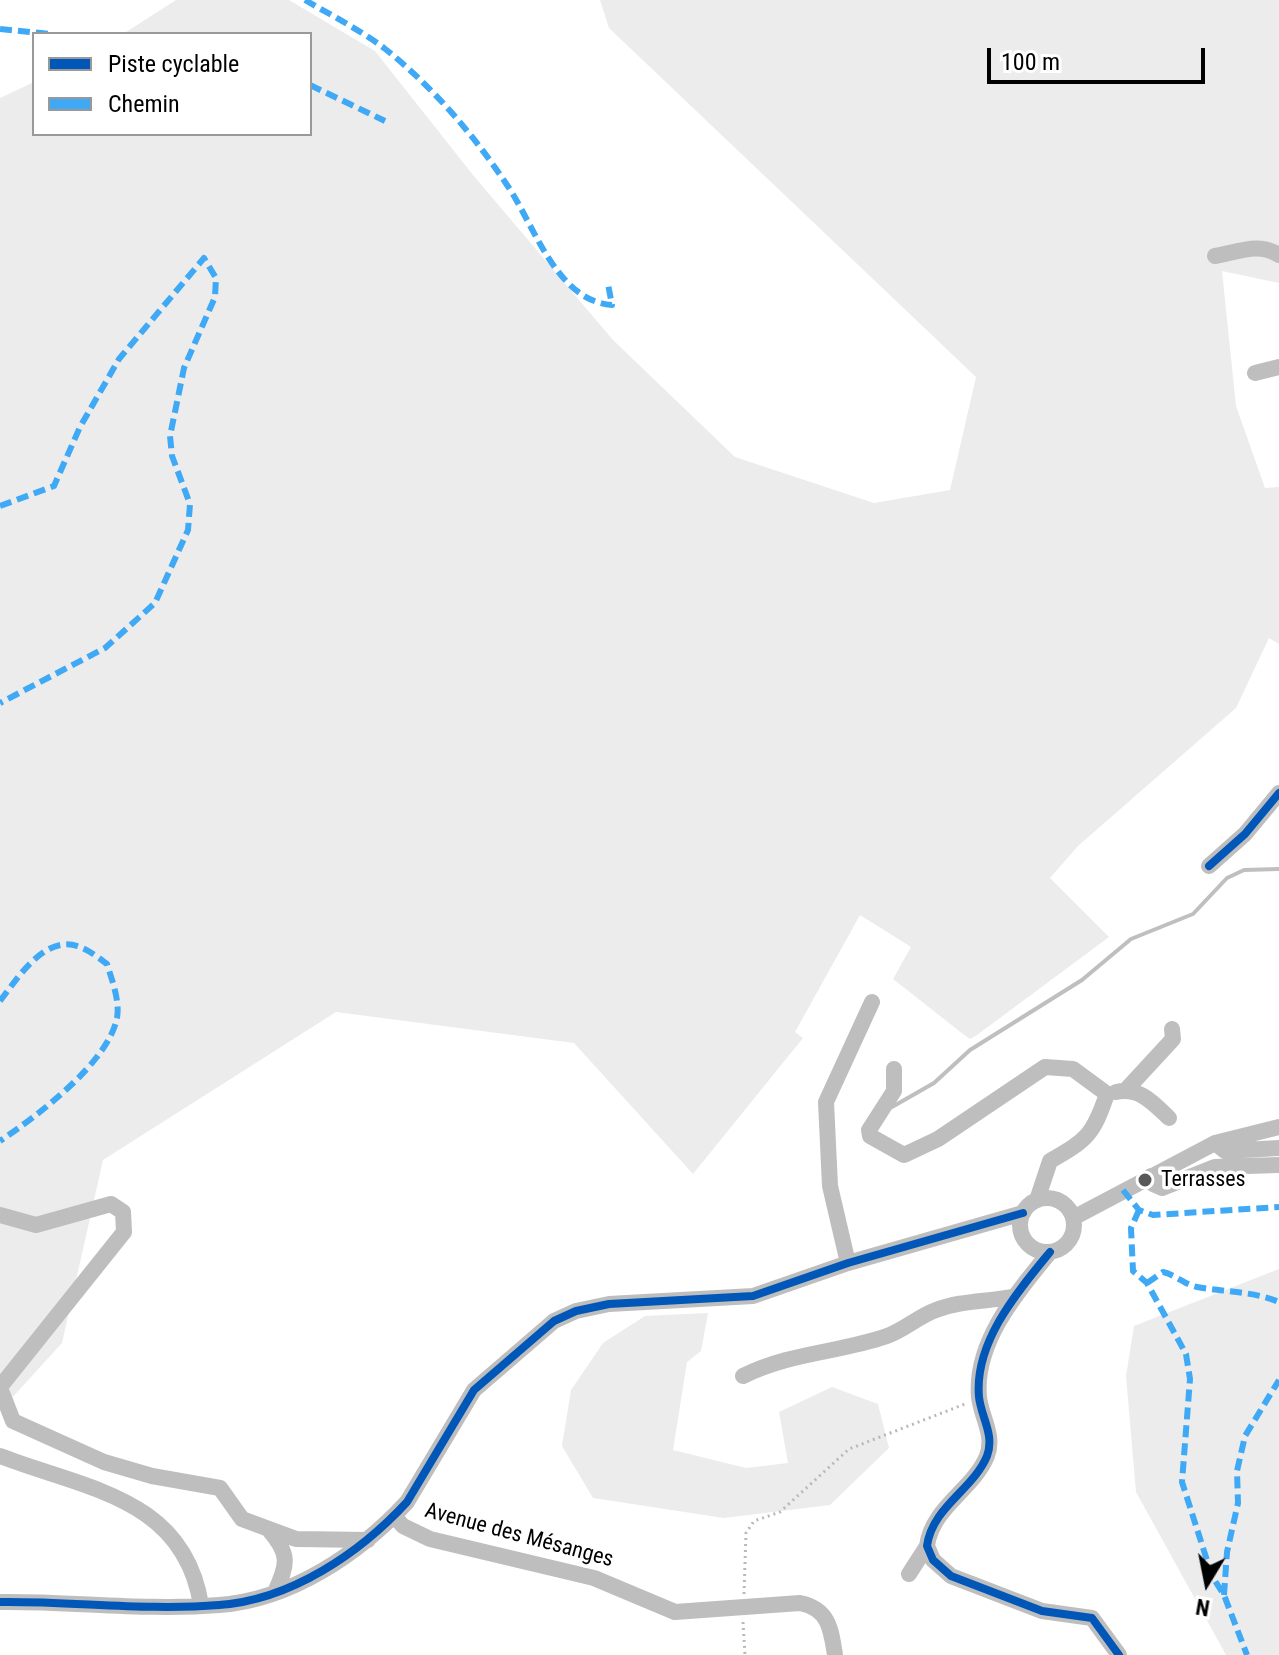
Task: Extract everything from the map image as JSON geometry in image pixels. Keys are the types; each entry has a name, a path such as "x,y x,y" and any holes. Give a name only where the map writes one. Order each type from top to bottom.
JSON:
{"street":[{"path":"1215,256 1256,246 1266,247 1279,255"},
{"path":"1255,373 1279,367"},
{"path":"1209,866 1245,834 1279,793"},
{"path":"848,1263 830,1186 826,1102 872,1002"},
{"path":"1125,1091 1173,1039 1172,1029"},
{"path":"894,1069 894,1091 869,1130 870,1136 904,1155 938,1139 1045,1067 1073,1069 1107,1094 1125,1091 1146,1097 1169,1118"},
{"path":"2,1601 220,1605 275,1592 369,1540 394,1516 407,1502 474,1390 554,1321 576,1311 609,1304 753,1296 848,1263 980,1228 1023,1213 1037,1200 1050,1161 1084,1142 1107,1094"},
{"path":"1073,1218 1215,1143 1279,1127"},
{"path":"1215,1143 1225,1151 1279,1148"},
{"path":"1151,1176 1153,1184 1162,1188 1215,1167 1279,1165"},
{"path":"909,1574 927,1546 936,1518 988,1454 990,1439 979,1398 982,1363 1016,1296 1032,1274 1042,1250 1070,1240 1073,1218 1058,1201 1046,1177"},
{"path":"1037,1200 1097,1203"},
{"path":"0,1215 36,1225 111,1204 123,1212 124,1232 0,1388 13,1421 104,1462 152,1476 220,1488 242,1519 296,1539 369,1540"},
{"path":"1022,1234 1023,1213"},
{"path":"980,1228 1022,1234 1042,1250"},
{"path":"743,1376 776,1360 889,1335 908,1323 951,1305 1016,1296"},
{"path":"0,1456 91,1485 148,1515 173,1535 187,1555 201,1605"},
{"name":"Avenue des Mésanges","path":"394,1516 403,1526 430,1539 594,1578 675,1612 800,1603 813,1606 823,1613 831,1626 835,1655"},
{"path":"268,1529 283,1547 285,1569 275,1592"},
{"path":"927,1546 933,1560 951,1576 1042,1611 1092,1618 1119,1655"}],"path":[{"path":"745,1655 746,1533 754,1521 780,1512 849,1449 979,1398"}],"shaded area":[{"path":"176,0 289,0 375,51 473,175 613,340 735,457 874,503 950,490 976,377 609,28 600,0 1279,0 1279,283 1222,271 1236,406 1265,488 1279,487 1279,644 1269,638 1236,708 1078,846 1050,878 1109,937 977,1035 970,1039 893,979 911,947 860,915 795,1032 803,1038 693,1174 574,1043 336,1012 103,1160 62,1343 0,1411 0,98 32,83 32,136 312,136 312,32 126,32"},
{"path":"1279,1269 1279,1655 1226,1655 1136,1492 1126,1376 1134,1326"},
{"path":"708,1313 701,1351 687,1362 673,1450 746,1468 788,1463 779,1412 832,1387 878,1404 889,1448 830,1505 724,1518 593,1498 562,1446 571,1390 603,1343 645,1316"}],"waterway":[{"path":"892,1107 934,1083 970,1050 1082,980 1131,939 1193,914 1227,878 1244,870 1279,869"}],"marked path":[{"path":"305,0 384,48 435,94 494,166 561,276 593,300 612,305 608,284"},
{"path":"0,29 32,32"},
{"path":"312,86 385,121"},
{"path":"0,506 54,486 80,427 119,359 204,258 216,278 215,297 184,368 170,436 172,456 190,504 188,530 155,603 105,648 0,703"},
{"path":"0,1001 34,960 55,946 67,944 83,948 107,964 118,1011 111,1035 86,1070 33,1118 0,1141"},
{"path":"1123,1190 1139,1210 1153,1215 1279,1207"},
{"path":"1139,1210 1131,1228 1133,1271 1147,1283 1186,1354 1190,1379 1182,1482 1212,1576 1224,1595 1247,1655"},
{"path":"1147,1283 1163,1272 1193,1286 1279,1302"},
{"path":"1224,1595 1227,1552 1238,1503 1237,1471 1245,1436 1279,1380"}],"cycle path":[{"path":"1209,866 1245,834 1279,793"},
{"path":"0,1602 192,1607 246,1601 272,1594 298,1584 346,1556 388,1521 407,1502 474,1390 554,1321 576,1311 609,1304 753,1296 848,1263 1023,1213"},
{"path":"1050,1252 1012,1301 991,1337 979,1377 980,1404 989,1433 987,1456 981,1468 944,1509 930,1532 927,1546 933,1560 951,1576 1042,1611 1092,1618 1119,1655"}],"place":[{"name":"Terrasses","path":"1145,1180"}]}
